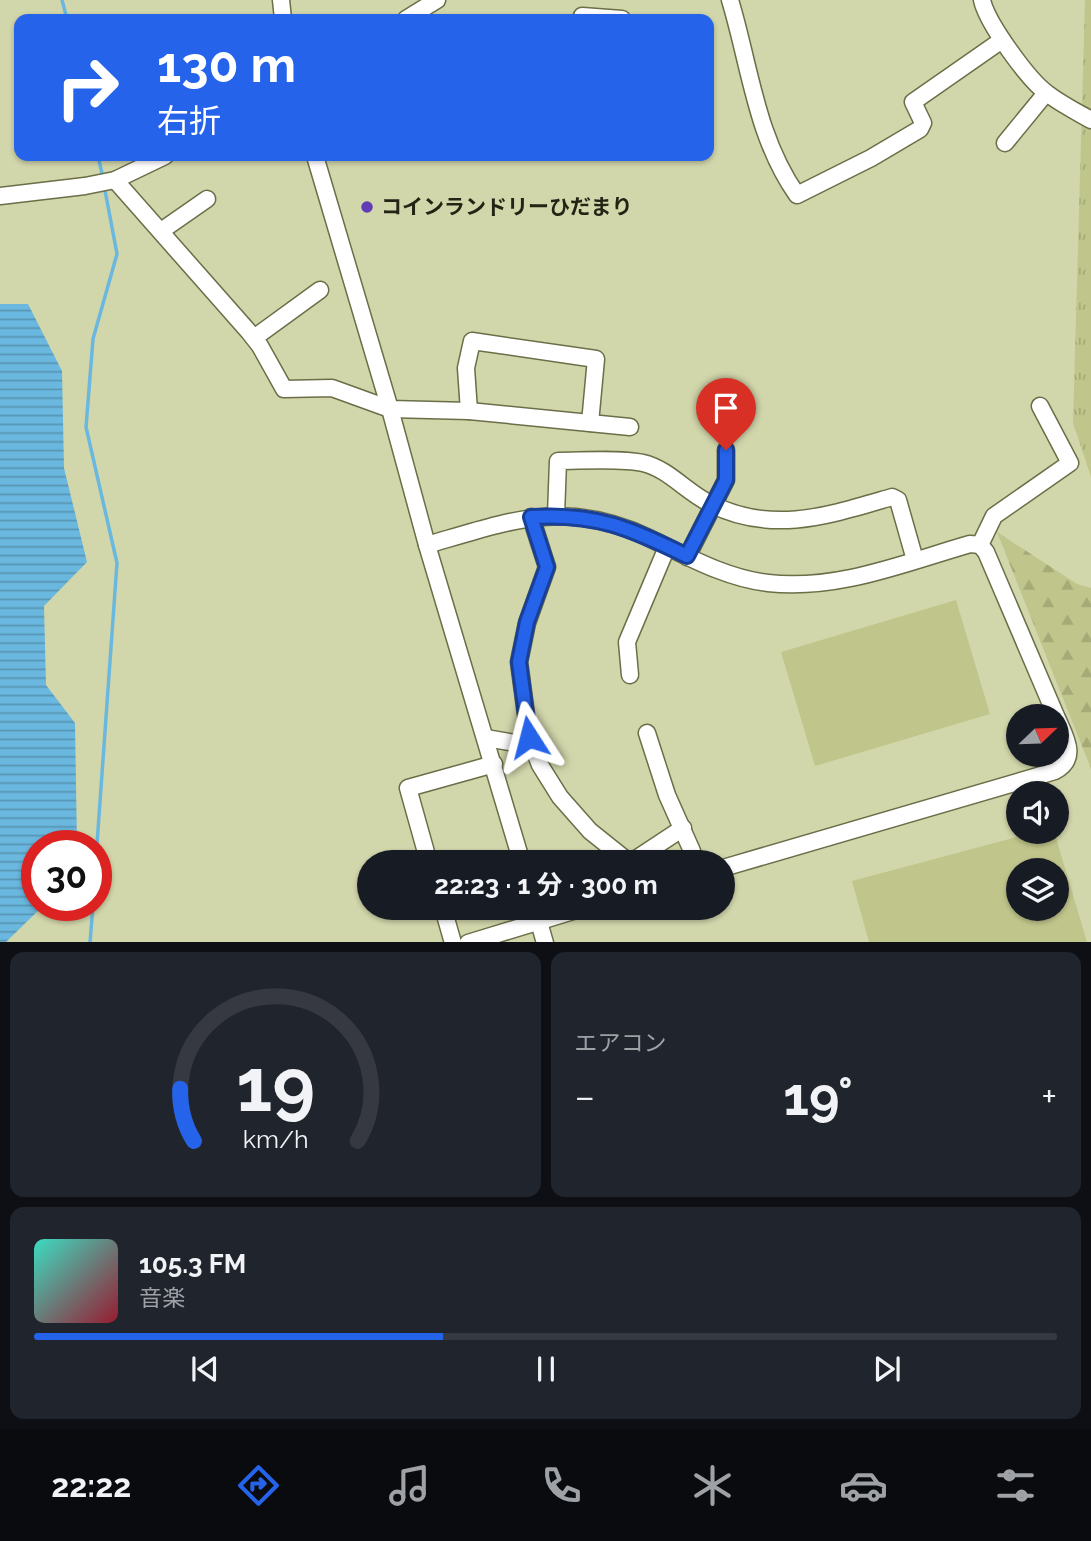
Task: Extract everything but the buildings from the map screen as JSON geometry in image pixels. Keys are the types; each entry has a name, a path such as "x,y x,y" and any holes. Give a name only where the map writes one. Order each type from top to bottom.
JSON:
{"street":[{"path":"414,14 437,0"},
{"path":"730,0 760,121 782,175 797,195 871,158 920,129 923,123 913,102 1002,40"},
{"path":"982,0 985,11 1002,40 1046,93 1091,120"},
{"path":"1005,143 1046,93"},
{"path":"0,196 115,180 155,161"},
{"path":"316,161 518,850"},
{"path":"115,180 254,338 284,389 332,388 390,409 469,411 630,427"},
{"path":"161,231 206,199"},
{"path":"254,338 320,290"},
{"path":"469,411 466,368 472,341 596,359 590,423"},
{"path":"980,545 994,516 1070,463 1040,407"},
{"path":"687,556 726,480 726,450"},
{"path":"556,515 558,461 642,463 661,470 691,493 713,505 751,518 797,521 822,517 892,497 898,500 915,560"},
{"path":"427,545 531,517 577,516 610,523 738,578 792,585 841,581 970,544 980,545 986,552 1051,704"},
{"path":"531,517 547,567 527,622 519,662 529,737 540,765 560,797 590,831 630,863 682,828"},
{"path":"630,676 627,642 667,547"},
{"path":"648,733 667,795 690,850"},
{"path":"486,738 515,743 529,737"},
{"path":"425,850 408,788 494,764"},
{"path":"735,864 1055,771 1060,767"},
{"path":"446,920 453,942"},
{"path":"470,942 525,920"},
{"path":"538,920 545,942"}],"green space":[{"path":"1085,0 1091,0 1091,477 1073,423"},
{"path":"997,532 1077,584 1091,588 1091,769 1069,714 1069,704 1065,704"},
{"path":"956,600 990,714 815,766 781,652"},
{"path":"1006,840 1006,844 1058,844 1062,858 1006,858 1006,921 1069,921 1069,881 1087,942 869,942 852,881"}],"water":[{"path":"0,304 28,304 62,371 64,468 87,562 44,606 46,685 75,723 77,830 21,830 21,921 28,921 6,942 0,942"}],"waterway":[{"path":"62,0 66,14"},
{"path":"99,161 103,178"},
{"path":"98,830 117,563 86,427 93,339 117,254 104,185"},
{"path":"90,942 92,921"}],"place":[{"name":"コインランドリーひだまり","path":"367,207"}],"route":[{"path":"529,737 519,662 527,622 547,567 531,517 556,515 599,520 647,536 687,556 726,480 726,450"}]}
